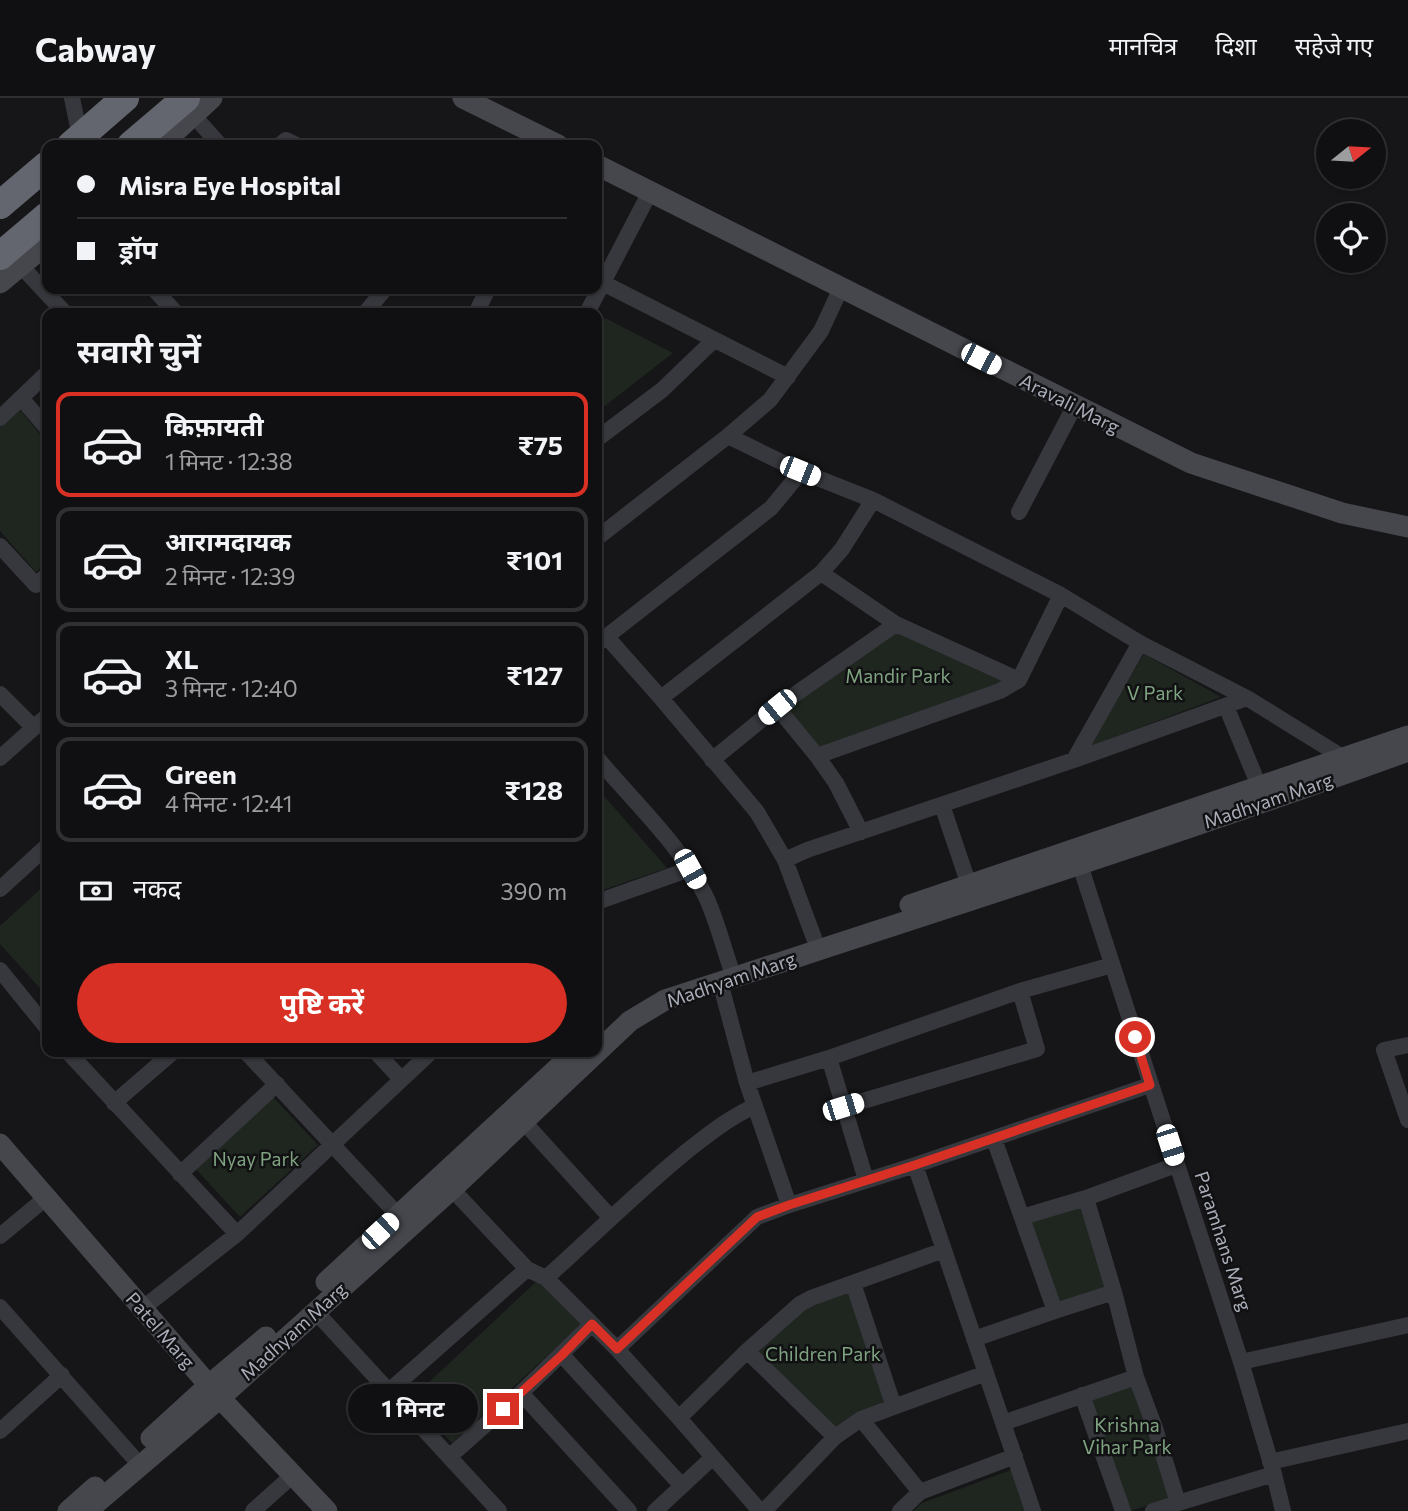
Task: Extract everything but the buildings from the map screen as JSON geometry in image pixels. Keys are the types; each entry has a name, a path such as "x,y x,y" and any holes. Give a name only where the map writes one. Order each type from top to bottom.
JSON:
{"highway":[{"path":"77,140 125,98"},
{"path":"139,140 190,107"},
{"path":"0,205 42,169"},
{"path":"11,261 42,222"}],"street":[{"path":"72,98 76,140"},
{"path":"166,140 190,107 212,98"},
{"path":"463,98 548,140"},
{"path":"190,107 216,140"},
{"name":"Aravali Marg","path":"602,168 1191,463 1342,513 1408,527"},
{"path":"650,192 603,284 788,377"},
{"path":"0,283 11,261 42,246"},
{"path":"11,261 42,291"},
{"path":"602,534 770,400 821,331 841,288"},
{"path":"45,294 60,308"},
{"path":"159,294 171,308"},
{"path":"369,308 380,294"},
{"path":"602,435 662,390 714,340"},
{"path":"0,418 42,378"},
{"path":"21,398 42,422"},
{"path":"1019,512 1075,405"},
{"path":"728,436 800,471 873,500 1061,595 1140,643 1247,698 1344,758"},
{"path":"602,639 771,508 800,471"},
{"path":"661,698 821,573 842,549 873,500"},
{"path":"0,546 36,585 42,580"},
{"path":"821,573 896,624 1019,680"},
{"path":"817,756 1000,691 1019,680 1061,595"},
{"path":"712,760 777,707 896,624"},
{"path":"602,641 661,698 757,812 785,860 814,938"},
{"path":"1074,760 1140,643"},
{"path":"0,694 34,728"},
{"path":"785,860 807,850 1074,760 1247,698"},
{"path":"1226,706 1259,786"},
{"path":"777,707 836,783 861,832"},
{"path":"0,758 42,721"},
{"name":"Madhyam Marg","path":"602,1047 630,1021 665,1000 814,938 1408,736"},
{"name":"Madhyam Marg","path":"602,1027 625,1006 659,988 728,975 1080,865 1408,751"},
{"path":"602,766 670,841 706,898 728,975 747,1083 789,1205"},
{"path":"942,805 969,885"},
{"path":"0,890 42,851"},
{"name":"Paramhans Marg","path":"1080,865 1241,1362 1283,1511"},
{"path":"602,900 690,869"},
{"path":"747,1083 829,1058 1020,992 1112,965"},
{"path":"0,970 42,1022"},
{"path":"843,1107 1037,1049 1020,992"},
{"path":"1408,1045 1384,1050 1408,1120"},
{"path":"73,1057 237,1234"},
{"path":"114,1103 167,1057"},
{"path":"251,1057 398,1215"},
{"path":"381,1057 401,1079"},
{"path":"143,1308 237,1234 425,1057"},
{"name":"Madhyam Marg","path":"87,1511 214,1391 272,1331 570,1057"},
{"name":"Madhyam Marg","path":"68,1511 132,1456 315,1311 452,1189 591,1057"},
{"path":"829,1058 866,1180"},
{"path":"180,1174 277,1084"},
{"path":"617,1349 757,1217 1150,1085"},
{"path":"546,1278 658,1175 712,1132 755,1106"},
{"path":"523,1121 611,1218"},
{"path":"994,1139 1055,1311"},
{"name":"Patel Marg","path":"0,1144 214,1391 327,1511"},
{"path":"915,1165 1033,1511"},
{"path":"1022,1217 1086,1198 1176,1165"},
{"path":"452,1189 527,1269 546,1278 617,1349 762,1511 835,1437 861,1419 986,1373"},
{"path":"0,1236 47,1197"},
{"path":"1086,1198 1136,1377 1178,1503"},
{"path":"679,1418 747,1351 800,1304 944,1250"},
{"path":"389,1391 527,1269"},
{"path":"853,1283 894,1407"},
{"path":"974,1339 1114,1292"},
{"path":"0,1307 132,1456"},
{"path":"315,1311 499,1511"},
{"path":"449,1457 562,1355 592,1324"},
{"path":"1241,1362 1408,1325"},
{"path":"747,1351 835,1437"},
{"path":"562,1355 682,1486"},
{"path":"0,1431 62,1376"},
{"path":"1003,1423 1136,1377"},
{"path":"521,1393 629,1511"},
{"path":"1082,1395 1123,1511"},
{"path":"861,1419 920,1492"},
{"path":"1153,1511 1272,1468 1408,1431"},
{"path":"900,1511 920,1492 1015,1456"},
{"path":"655,1511 712,1458"},
{"path":"253,1511 293,1475"}],"green space":[{"path":"605,318 673,353 602,408 602,324"},
{"path":"19,409 42,436 42,567 36,572 0,531 0,426"},
{"name":"Mandir Park","path":"896,624 1019,680 817,756 777,707"},
{"name":"V Park","path":"1144,654 1221,697 1088,747"},
{"path":"602,794 667,868 602,890"},
{"path":"42,888 42,990 0,944 0,926"},
{"name":"Nyay Park","path":"273,1097 318,1145 240,1217 196,1169"},
{"path":"1086,1198 1110,1292 1054,1309 1024,1222"},
{"path":"539,1279 584,1322 452,1443 411,1399"},
{"name":"Children Park","path":"853,1283 894,1407 835,1437 747,1351 800,1304"},
{"name":"Krishna Vihar Park","path":"1133,1384 1171,1498 1130,1511 1091,1398"},
{"path":"1011,1470 1026,1511 913,1511 922,1503"}],"route":[{"path":"503,1409 592,1324 617,1349 757,1217 1150,1085 1135,1037"}]}
